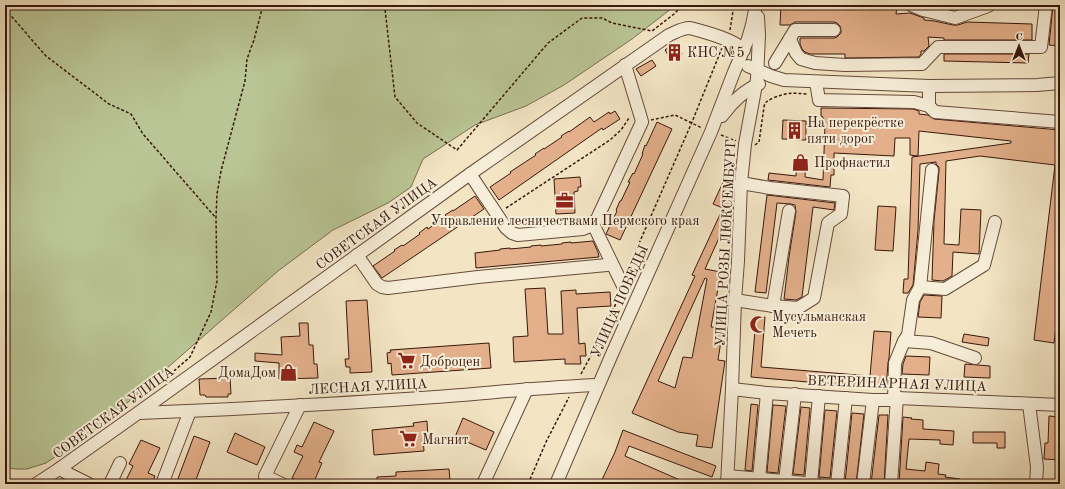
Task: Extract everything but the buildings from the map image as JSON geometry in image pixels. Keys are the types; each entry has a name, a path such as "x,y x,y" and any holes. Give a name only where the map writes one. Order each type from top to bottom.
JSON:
{"street":[{"name":"УЛИЦА РОЗЫ ЛЮКСЕМБУРГ","path":"734,72 744,50 752,25 756,5"},
{"name":"УЛИЦА РОЗЫ ЛЮКСЕМБУРГ","path":"727,480 741,183 758,35 756,5"},
{"path":"911,5 924,7 955,18 988,5"},
{"path":"790,39 796,53 801,59 815,63 845,65 922,64 938,47 1041,47 1046,5"},
{"path":"726,39 733,40 742,38 748,33 752,25"},
{"name":"СОВЕТСКАЯ УЛИЦА","path":"36,484 138,413 470,174 669,35 684,28 696,30 726,39 740,46 744,50"},
{"path":"775,63 795,30 834,30"},
{"path":"470,174 506,228 512,232 518,234 583,229 593,224 597,219 642,122 625,65"},
{"path":"745,144 744,111 733,80 734,72 737,68 742,66 754,78"},
{"name":"УЛИЦА ПОБЕДЫ","path":"556,484 598,385 711,132 734,72"},
{"path":"754,78 771,76 784,80 929,86 1037,85 1060,83"},
{"path":"738,91 741,89 747,89 754,78"},
{"path":"816,82 819,100 914,102 929,106 935,112 1060,122"},
{"path":"929,86 929,106"},
{"name":"УЛИЦА ПОБЕДЫ","path":"711,132 738,91"},
{"path":"891,484 895,363 904,340 908,335 913,300 920,287 932,170"},
{"path":"735,300 798,308 814,298 828,223 841,214 843,196 770,188 741,183"},
{"path":"773,306 789,211"},
{"path":"920,287 945,289 984,265 995,222"},
{"path":"593,224 624,288"},
{"path":"357,255 377,284 388,288 478,277 607,265"},
{"path":"904,340 931,343 975,358"},
{"name":"ЛЕСНАЯ УЛИЦА","path":"138,413 435,397 527,389 598,385"},
{"path":"483,484 527,389"},
{"name":"ВЕТЕРИНАРНАЯ УЛИЦА","path":"732,389 767,393 873,400 895,399 1060,405"},
{"path":"759,479 767,393"},
{"path":"785,481 795,394"},
{"path":"811,484 819,396"},
{"path":"837,484 846,398"},
{"path":"863,484 873,400"},
{"path":"1029,404 1037,467 1036,484"},
{"path":"282,484 263,480 300,405"},
{"path":"162,484 190,411"},
{"path":"110,484 120,463"},
{"path":"59,469 89,484"},
{"path":"727,480 759,479 817,484"}],"path":[{"path":"170,377 175,370 190,357 210,312 217,282 217,194 221,171 245,81 247,59 254,40 263,5"},
{"path":"386,5 385,9 395,97 417,123 457,150 548,43 582,18 602,18 612,23 652,31 683,5"},
{"path":"627,272 729,33 734,5"},
{"path":"5,9 46,56 109,104 131,114 143,134 216,218"},
{"path":"642,122 675,115 711,132 745,144 755,145 759,142 764,104 766,101 788,93 819,95"},
{"path":"497,215 616,136 637,106"},
{"path":"528,484 546,442 595,348 624,288"}],"green space":[{"path":"5,5 676,5 632,39 564,85 526,106 475,125 423,159 411,187 388,203 333,230 278,271 102,425 46,463 27,469 15,469 5,467"}],"place":[{"name":"КНС №5","path":"674,52"},
{"name":"На перекрёстке пяти дорог","path":"794,130"},
{"name":"Профнастил","path":"801,162"},
{"name":"Управление лесничествами Пермского края","path":"565,200"},
{"name":"Мусульманская Мечеть","path":"759,324"},
{"name":"Доброцен","path":"407,361"},
{"name":"ДомаДом","path":"289,372"},
{"name":"Магнит","path":"409,439"}]}
